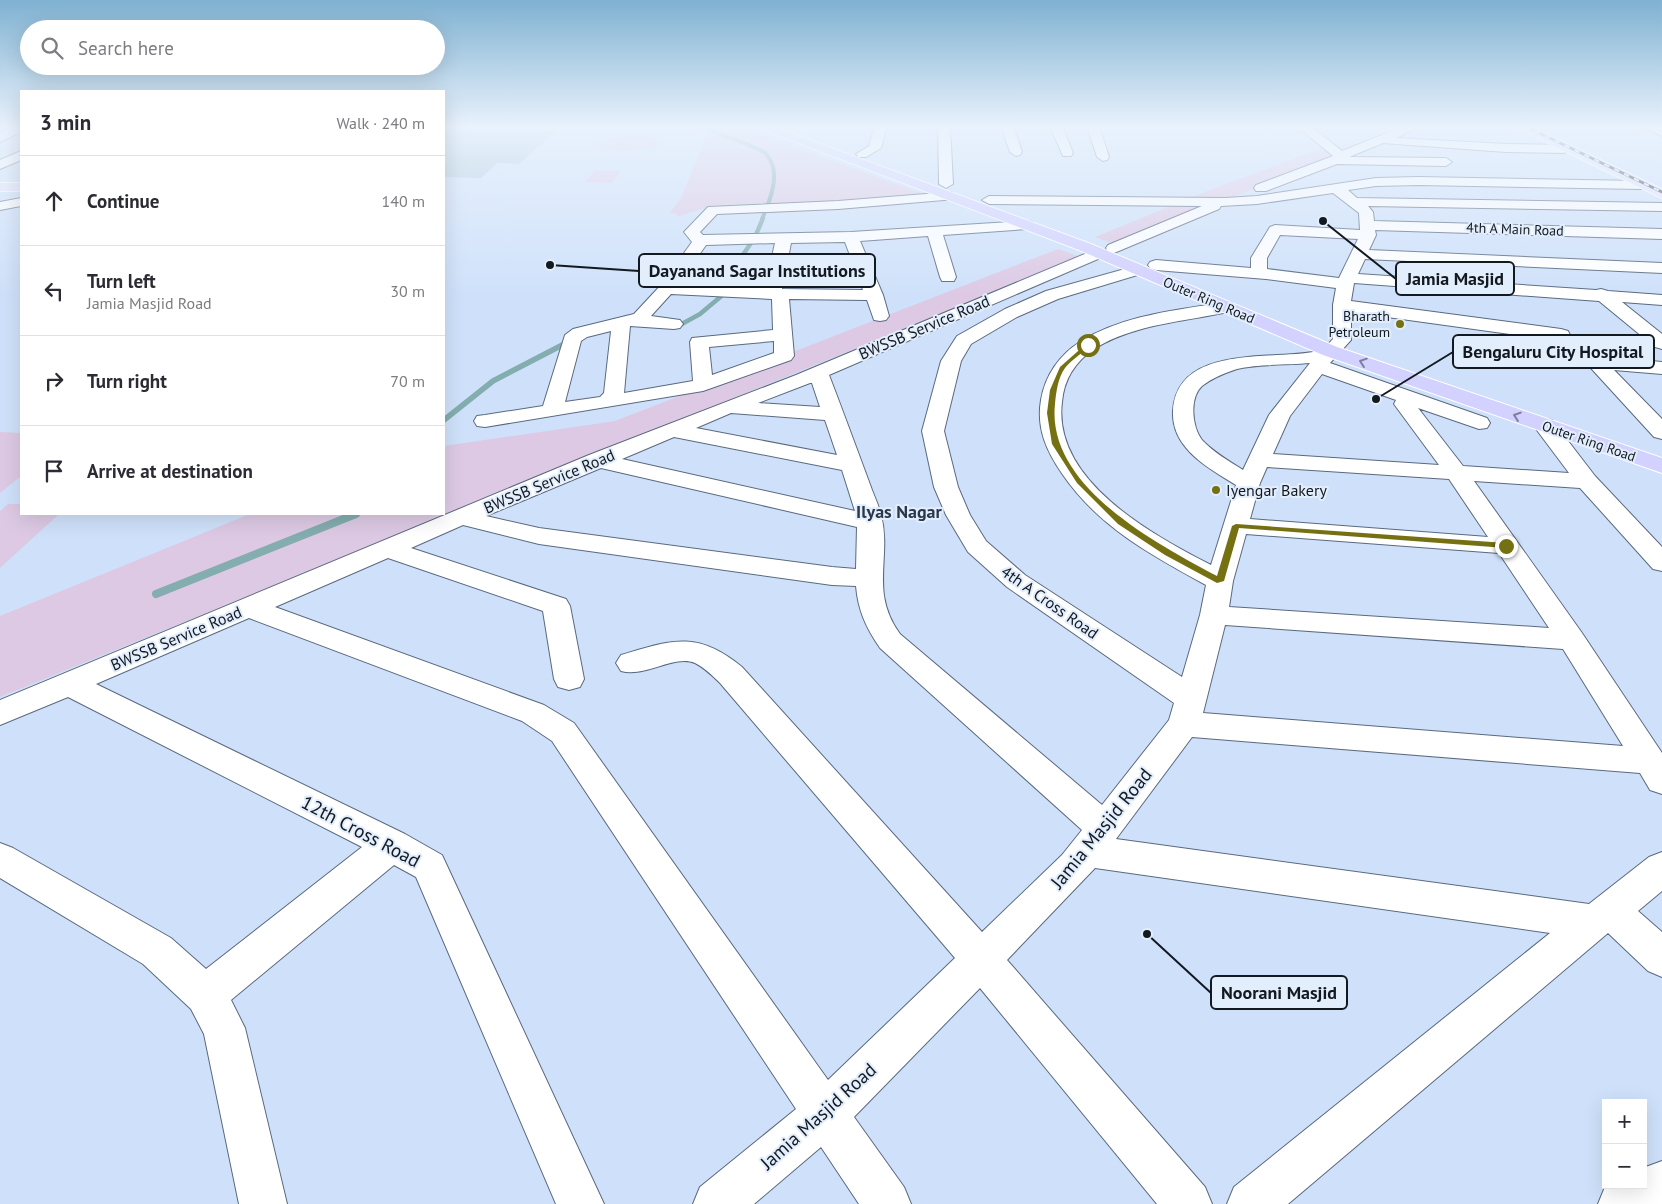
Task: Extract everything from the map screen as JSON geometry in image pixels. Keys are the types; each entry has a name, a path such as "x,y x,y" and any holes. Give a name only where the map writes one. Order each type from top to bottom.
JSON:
{"highway":[{"name":"Outer Ring Road","path":"925,182 989,200 1107,251"},
{"name":"Outer Ring Road","path":"929,182 1026,225 1147,266 1329,353 1662,452"},
{"name":"Outer Ring Road","path":"1147,266 1226,308 1329,353 1662,466"}],"main road":[{"path":"1636,182 1662,194"},
{"path":"0,187 20,187"}],"street":[{"path":"699,241 692,232 713,210 896,202 948,190 948,182"},
{"name":"BWSSB Service Road","path":"0,713 597,460 818,372 1276,182"},
{"path":"989,200 1225,202 1256,200 1375,182"},
{"path":"1505,182 1642,185"},
{"path":"1329,353 1342,305 1346,281 1360,254 1368,230 1366,212 1356,202 1336,188"},
{"path":"0,206 20,202"},
{"path":"1356,202 1662,207"},
{"path":"1173,224 1147,266 1346,281 1662,300"},
{"path":"624,326 640,318 667,289 699,241 710,239 784,240 851,237 1026,225"},
{"name":"4th A Main Road","path":"1259,274 1259,258 1275,230 1662,234"},
{"path":"934,232 948,277"},
{"path":"851,237 874,295 880,316"},
{"path":"485,421 703,385 784,356 777,294 784,240"},
{"path":"1360,254 1662,268"},
{"path":"1564,263 1659,339"},
{"name":"4th A Cross Road","path":"1147,266 1052,295 1011,313 964,340 951,361 933,432 946,487 958,515 977,546 1016,581 1188,711"},
{"path":"667,289 753,294 874,295"},
{"path":"1342,305 1561,335"},
{"path":"1220,581 1168,553 1120,522 1079,482 1055,444 1050,413 1053,390 1062,368 1088,345 1123,329 1226,308"},
{"path":"552,411 571,341 580,333 624,326 674,324"},
{"path":"607,402 614,395 624,326"},
{"path":"703,385 699,342 783,335"},
{"path":"1479,424 1329,353 1236,363 1211,372 1192,384 1184,402 1183,424 1193,442 1213,461 1253,471 1456,472 1587,481"},
{"name":"Jamia Masjid Road","path":"717,1204 824,1115 1075,866 1096,839 1188,711 1214,615 1220,581 1253,471 1280,415 1329,353"},
{"path":"1662,368 1596,362 1662,432"},
{"path":"818,372 853,465 870,522 868,578 876,622 890,641 1096,839 1602,916 1662,958"},
{"path":"1404,404 1456,472 1572,640 1656,771"},
{"path":"726,408 833,414"},
{"path":"1544,425 1587,481 1662,563"},
{"path":"672,430 853,465"},
{"path":"597,460 870,522"},
{"path":"460,517 539,536 832,576 868,578"},
{"path":"1236,526 1506,546"},
{"path":"389,549 556,606 568,679"},
{"path":"247,607 533,713 563,732 824,1115 887,1204"},
{"path":"1214,615 1572,640"},
{"path":"631,663 690,649 716,661 731,675 982,960 1188,1204"},
{"name":"12th Cross Road","path":"68,684 392,845 429,866 580,1204"},
{"path":"1188,711 1656,771"},
{"path":"205,995 392,845"},
{"path":"0,859 157,951 205,995 224,1028 263,1204"},
{"path":"1251,1204 1662,868"},
{"path":"1622,1204 1662,1184"}],"shaded area":[{"path":"687,182 891,182 929,196 896,199 715,205 679,216 670,212 680,200"},
{"path":"1231,182 1269,182 1233,197 1192,197"},
{"path":"1176,204 1210,206 1115,244 1095,237"},
{"path":"1058,249 1080,257 0,697 0,616 248,515 445,515 445,446 615,421"},
{"path":"0,432 20,433 20,477 0,493"},
{"path":"8,504 20,504 20,515 58,515 0,568 0,511"}],"waterway":[{"path":"762,219 773,182"},
{"path":"674,325 680,325 700,314 725,293 730,274 755,237 763,218"},
{"path":"445,419 493,381 570,341"},
{"path":"156,594 354,515"}],"railway":[{"path":"1642,182 1662,192"}],"place":[{"name":"Jamia Masjid","path":"1323,221"},
{"name":"Dayanand Sagar Institutions","path":"550,265"},
{"name":"Bharath Petroleum","path":"1400,324"},
{"name":"Bengaluru City Hospital","path":"1376,399"},
{"name":"Iyengar Bakery","path":"1216,490"},
{"name":"Noorani Masjid","path":"1147,934"}],"district":[{"name":"Ilyas Nagar","path":"899,511"}],"route":[{"path":"1088,345 1062,368 1053,390 1050,413 1055,444 1079,482 1120,522 1168,553 1220,581 1236,526 1506,546"}]}
